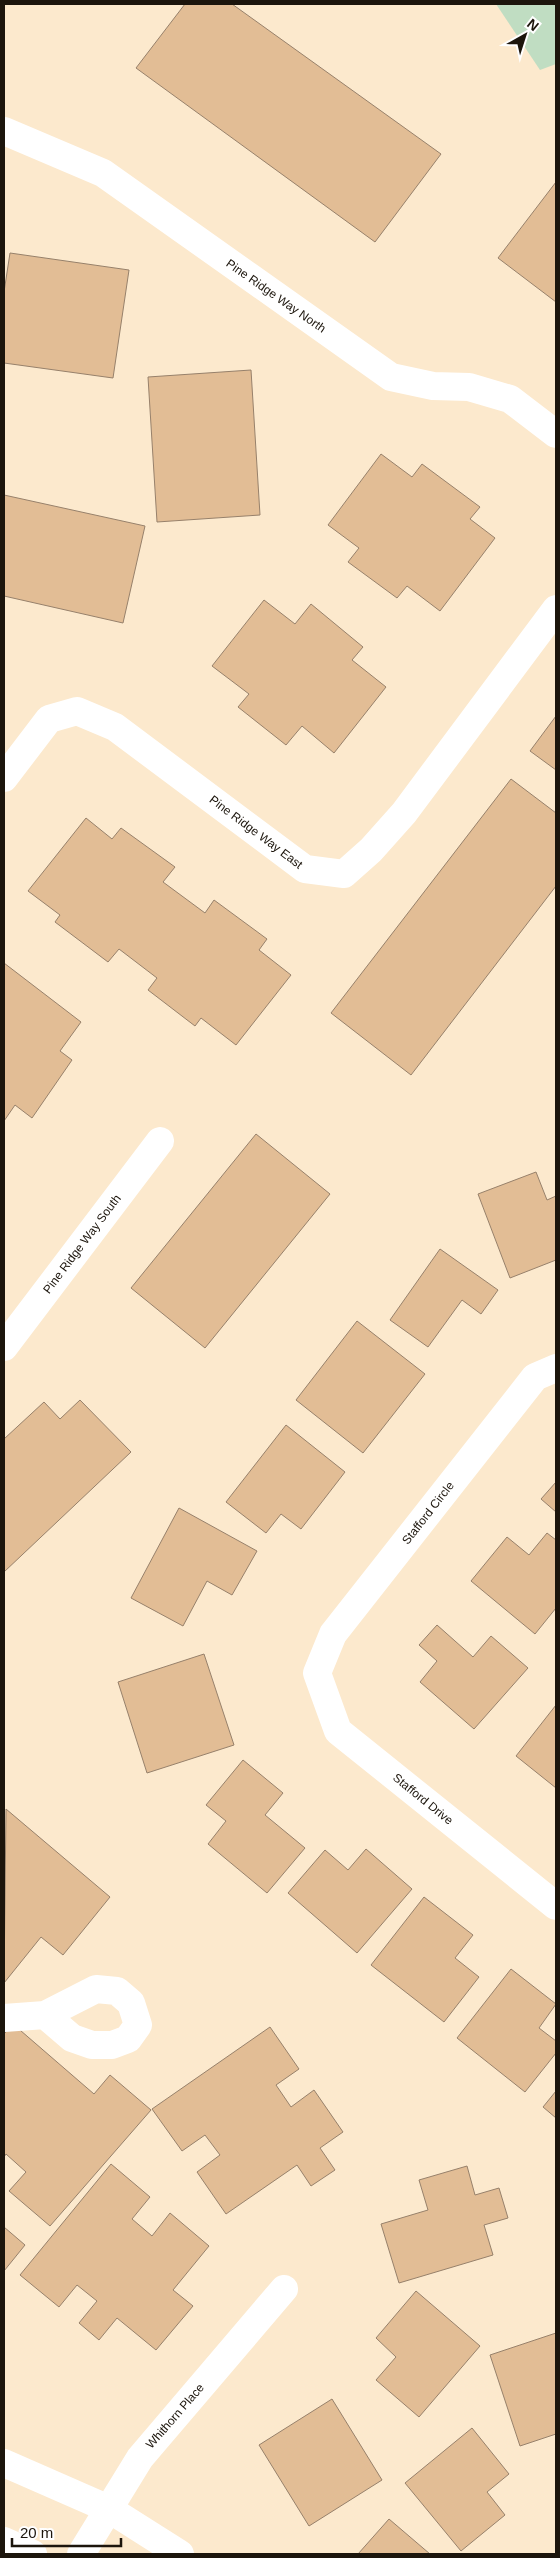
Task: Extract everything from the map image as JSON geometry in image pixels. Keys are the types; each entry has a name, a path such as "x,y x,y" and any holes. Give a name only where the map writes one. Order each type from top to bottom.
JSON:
{"street":[{"name":"Pine Ridge Way North","path":"4,131 103,173 391,377 433,386 468,387 510,399 556,434"},
{"name":"Pine Ridge Way East","path":"4,778 49,719 77,711 115,727 305,869 344,874 371,850 404,813 556,609"},
{"name":"Pine Ridge Way South","path":"4,1347 160,1141"},
{"name":"Stafford Circle","path":"317,1673 333,1634 535,1377 556,1368"},
{"name":"Stafford Drive","path":"317,1673 338,1731 556,1906"},
{"path":"4,2018 45,2015"},
{"name":"Whithorn Place","path":"81,2554 140,2458 284,2289"},
{"path":"4,2463 108,2509 180,2554"},
{"path":"4,2540 33,2554"}],"green space":[{"path":"496,4 556,4 556,64 540,70"}],"building":[{"path":"185,4 232,4 441,154 375,242 136,68"},
{"path":"556,182 556,302 498,258"},
{"path":"10,253 129,270 113,378 4,363 4,292"},
{"path":"251,370 260,515 157,522 148,377"},
{"path":"381,454 412,477 422,464 480,507 470,519 495,538 440,611 407,586 397,598 348,562 359,548 328,525"},
{"path":"4,495 145,526 123,623 4,596"},
{"path":"264,600 295,624 311,604 363,647 352,660 386,687 334,753 302,726 286,745 238,707 249,694 212,666"},
{"path":"556,716 556,770 530,751"},
{"path":"511,779 556,813 556,886 411,1075 331,1013"},
{"path":"86,818 112,839 121,828 175,867 163,882 205,913 214,900 267,939 259,950 291,975 236,1045 201,1018 195,1026 148,990 157,978 119,949 108,962 55,922 60,915 28,891"},
{"path":"4,963 81,1022 60,1051 72,1060 32,1118 15,1105 4,1121"},
{"path":"256,1134 330,1194 205,1348 131,1288"},
{"path":"536,1172 547,1200 556,1196 556,1260 510,1278 478,1194"},
{"path":"440,1249 498,1290 481,1314 462,1300 428,1347 390,1320"},
{"path":"357,1321 425,1374 363,1453 296,1400"},
{"path":"80,1400 131,1452 4,1572 4,1439 44,1402 60,1419"},
{"path":"286,1425 345,1472 301,1529 281,1514 266,1533 226,1502"},
{"path":"556,1482 556,1512 541,1499"},
{"path":"179,1508 257,1551 232,1595 207,1581 183,1626 131,1598"},
{"path":"547,1533 556,1540 556,1608 535,1634 471,1581 507,1537 529,1555"},
{"path":"437,1625 473,1657 491,1636 528,1668 474,1729 420,1682 437,1661 419,1645"},
{"path":"204,1654 234,1745 147,1773 118,1682"},
{"path":"556,1705 556,1788 516,1756"},
{"path":"243,1760 283,1793 265,1815 305,1848 267,1893 208,1844 226,1821 206,1805"},
{"path":"6,1809 110,1897 63,1955 41,1937 4,1983"},
{"path":"366,1849 412,1889 357,1953 288,1893 325,1850 348,1870"},
{"path":"424,1897 473,1935 455,1958 479,1977 444,2022 371,1965"},
{"path":"511,1969 556,2004 539,2028 556,2041 556,2053 525,2092 457,2038"},
{"path":"13,2024 94,2094 110,2075 151,2110 50,2226 9,2191 26,2172 6,2154 4,2157 4,2034"},
{"path":"270,2027 299,2069 276,2085 291,2107 314,2090 343,2132 320,2148 335,2170 311,2186 297,2165 226,2214 197,2172 220,2155 205,2135 182,2151 152,2109"},
{"path":"556,2091 556,2118 543,2107"},
{"path":"111,2164 150,2197 132,2219 152,2236 170,2213 209,2246 173,2290 193,2306 156,2350 117,2318 99,2340 79,2323 97,2301 77,2285 59,2307 20,2275"},
{"path":"467,2166 475,2195 499,2188 508,2218 484,2225 493,2255 399,2283 381,2224 428,2210 419,2180"},
{"path":"4,2227 25,2245 4,2271"},
{"path":"416,2291 480,2346 419,2417 376,2380 396,2357 376,2338"},
{"path":"556,2333 556,2434 520,2446 490,2355"},
{"path":"332,2399 382,2480 309,2526 259,2445"},
{"path":"472,2428 509,2474 487,2492 505,2515 461,2551 405,2483"},
{"path":"389,2519 430,2554 358,2554"}]}
